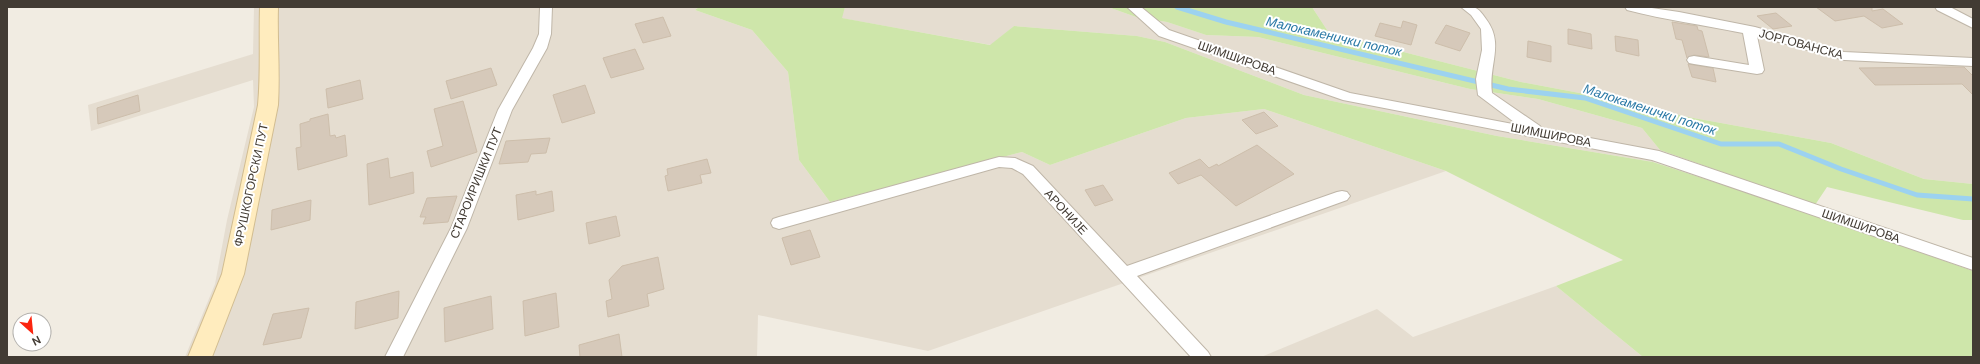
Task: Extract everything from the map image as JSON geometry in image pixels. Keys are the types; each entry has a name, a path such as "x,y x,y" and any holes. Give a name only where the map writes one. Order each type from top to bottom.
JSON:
{"street":[{"name":"ФРУШКОГОРСКИ ПУТ","path":"200,357 233,274 247,200 268,105 270,76 268,57 269,7"},
{"name":"СТАРОИРИШКИ ПУТ","path":"394,357 459,228 504,110 540,48 545,34 546,7"},
{"name":"ШИМШИРОВА","path":"1133,7 1164,33 1348,97 1654,155 1973,264"},
{"path":"1467,7 1475,12 1487,29 1489,50 1484,84 1486,95 1541,133"},
{"name":"ЈОРГОВАНСКА","path":"1631,7 1653,13 1679,16 1749,30 1844,56 1973,62"},
{"path":"1941,7 1973,24"},
{"path":"1694,60 1757,70 1749,30"},
{"name":"АРОНИЈЕ","path":"779,223 999,162 1010,162 1020,165 1028,170 1202,357"},
{"path":"1124,274 1342,196"}],"shaded area":[{"path":"254,7 699,7 695,10 752,30 788,72 799,160 830,202 1022,152 1050,165 1186,118 1264,109 1446,171 928,351 758,315 757,357 185,357 215,284 227,220 254,107 253,80 91,131 88,105 253,54"},
{"path":"845,7 1108,7 1136,17 1167,22 1206,35 1258,37 1470,89 1538,99 1642,128 1660,150 1653,162 1497,136 1304,95 1165,42 1137,36 1014,26 991,45 841,18"},
{"path":"1312,7 1973,7 1973,184 1924,179 1831,143 1688,117 1606,98 1521,82 1329,33"},
{"path":"1556,286 1643,357 1261,357 1377,309 1413,337"}],"green space":[{"path":"699,7 845,7 842,18 990,45 1014,26 1137,36 1165,42 1304,95 1497,136 1653,162 1809,213 1973,271 1973,357 1643,357 1556,286 1623,260 1446,171 1264,109 1186,118 1050,165 1022,152 830,202 799,160 788,72 752,30 695,10"},
{"path":"1108,7 1312,7 1329,33 1521,82 1606,98 1688,117 1831,143 1924,179 1973,184 1973,220 1963,220 1827,187 1815,205 1660,150 1642,128 1538,99 1470,89 1258,37 1206,35 1167,22 1136,17"}],"building":[{"path":"1816,7 1872,7 1872,11 1883,9 1903,24 1882,28 1864,16 1835,21"},
{"path":"1776,13 1792,26 1773,29 1757,16"},
{"path":"663,17 671,36 643,43 635,24"},
{"path":"1403,21 1417,25 1411,45 1375,36 1380,23 1401,28"},
{"path":"1672,22 1697,26 1698,30 1702,31 1709,57 1694,55 1687,58 1682,40 1676,39"},
{"path":"1446,25 1470,33 1460,51 1435,43"},
{"path":"1568,29 1591,34 1592,49 1568,44"},
{"path":"1615,36 1638,40 1639,56 1616,51"},
{"path":"1528,41 1551,46 1551,62 1527,57"},
{"path":"635,49 644,69 611,78 603,58"},
{"path":"1688,64 1713,68 1716,82 1692,77"},
{"path":"1964,67 1973,76 1973,95 1962,84 1875,85 1859,68"},
{"path":"491,68 497,85 451,99 446,81"},
{"path":"360,80 363,99 328,108 326,89"},
{"path":"585,85 595,113 562,123 553,95"},
{"path":"138,95 140,111 98,124 97,108"},
{"path":"463,101 477,152 431,167 427,151 443,146 434,109"},
{"path":"1264,112 1278,126 1256,134 1242,120"},
{"path":"328,114 330,136 335,135 336,138 345,135 347,156 298,170 296,148 301,147 300,124 310,121 310,119"},
{"path":"550,138 546,153 531,154 528,162 499,164 506,141"},
{"path":"1257,145 1294,174 1236,206 1201,175 1178,184 1169,173 1200,159 1209,168 1217,164 1218,166"},
{"path":"388,158 390,178 413,172 414,193 369,205 367,164"},
{"path":"707,159 711,173 700,175 702,183 668,191 665,176 668,175 667,169"},
{"path":"1103,185 1113,200 1095,206 1085,190"},
{"path":"536,191 536,195 552,191 554,211 518,220 516,195"},
{"path":"457,196 448,222 423,224 426,217 420,217 427,198"},
{"path":"311,200 310,220 271,230 272,210"},
{"path":"616,216 620,236 589,244 586,223"},
{"path":"810,230 820,257 791,265 782,238"},
{"path":"658,257 664,289 647,294 649,306 608,317 606,301 612,299 609,280 622,266"},
{"path":"399,291 398,318 355,329 356,302"},
{"path":"556,293 559,327 525,336 523,301"},
{"path":"491,296 493,329 445,342 444,308"},
{"path":"309,308 301,338 263,345 273,314"},
{"path":"619,334 622,357 580,357 579,345"}],"waterway":[{"name":"Малокаменички поток","path":"1177,7 1226,22 1508,89 1585,98 1721,144 1779,144 1841,169 1917,195 1973,199"}]}
